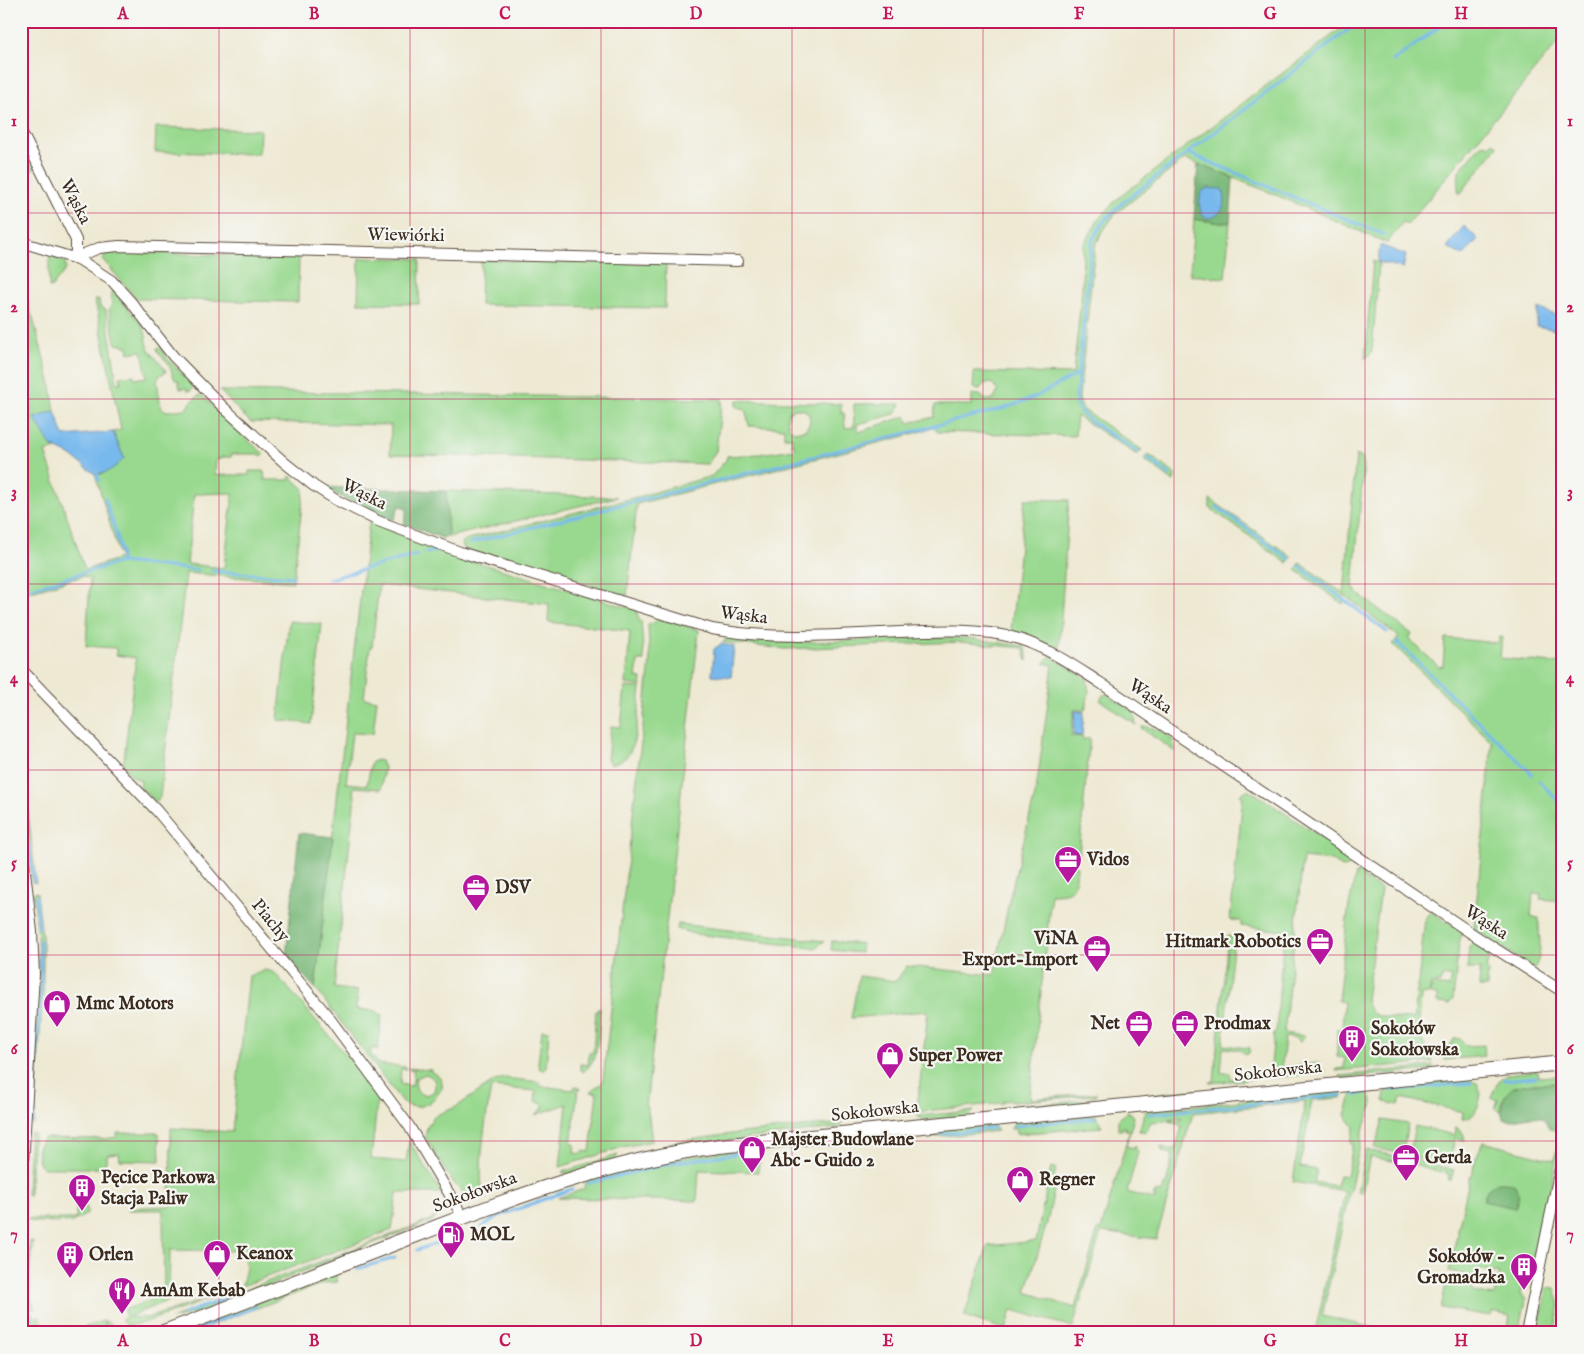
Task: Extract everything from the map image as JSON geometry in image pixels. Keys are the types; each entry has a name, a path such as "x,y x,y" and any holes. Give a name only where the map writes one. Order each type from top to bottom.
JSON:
{"street":[{"name":"Wąska","path":"21,131 76,240 74,258 84,262 112,281 125,294 173,356 269,449 314,486 362,514 460,552 712,629 752,635 791,636 956,631 998,635 1026,641 1053,654 1099,682 1471,933 1563,992"},
{"path":"21,242 74,258"},
{"name":"Wiewiórki","path":"74,258 99,248 118,246 738,261"},
{"name":"Piachy","path":"21,669 158,811 327,1015 409,1126 463,1217"},
{"path":"21,854 30,932 32,974 21,1164"},
{"name":"Sokołowska","path":"161,1333 508,1199 611,1167 694,1149 1563,1063"},
{"path":"1526,1333 1563,1154"}],"green space":[{"path":"1351,21 1563,21 1563,36 1407,225 1403,222 1387,243 1269,192 1185,159 1115,214 1095,246 1079,398 1081,406 1085,411 1142,450 1137,455 1077,416 1075,436 938,432 933,428 637,504 627,596 467,550 463,547 462,543 465,540 637,497 712,476 726,460 727,456 795,449 794,444 792,445 792,437 784,437 784,428 749,426 746,411 736,406 737,400 841,404 845,428 854,427 854,404 901,404 895,414 858,424 859,432 906,416 908,423 934,417 935,405 972,405 972,394 980,395 986,400 994,399 998,391 993,384 985,383 980,389 973,388 974,372 1073,374 1082,290 1083,246 1098,220 1117,199","holes":["795,409 803,409 809,414 810,422 806,429 796,432 789,428 787,419 789,412"]},
{"path":"156,127 260,130 259,154 155,152"},
{"path":"1493,142 1498,146 1460,194 1458,192 1459,171 1481,145 1489,146"},
{"path":"24,147 37,168 21,174 21,148"},
{"path":"1198,164 1233,178 1230,222 1221,223 1194,219","holes":["1201,192 1224,192 1224,201 1199,206"]},
{"path":"1194,219 1221,223 1230,222 1225,278 1190,275"},
{"path":"106,252 299,257 298,302 137,299 103,260"},
{"path":"52,256 65,262 66,269 49,288 49,259"},
{"path":"359,258 420,259 419,304 358,303"},
{"path":"481,260 666,264 665,308 480,305"},
{"path":"1373,261 1379,263 1372,352 1365,359"},
{"path":"21,272 30,312 50,381 55,411 34,418 57,449 45,452 85,570 120,558 95,474 102,474 124,458 113,432 121,430 95,300 99,299 100,307 106,310 117,383 121,383 120,377 134,375 135,379 147,377 142,351 129,353 128,346 123,344 117,345 115,342 109,310 112,304 111,292 113,291 144,327 149,351 151,351 166,372 160,375 157,381 161,408 167,411 186,409 199,395 202,396 226,418 227,422 264,454 262,456 259,454 231,454 231,457 221,457 221,459 216,460 215,475 249,475 249,471 264,471 265,480 289,480 290,476 304,489 293,582 186,573 160,797 156,802 140,787 141,781 132,776 123,767 136,658 116,655 116,648 86,646 90,579 83,576 21,594 21,391 24,386 21,384","holes":["233,493 224,568 187,564 194,494"]},
{"path":"160,347 167,358 193,386 192,390 180,389 178,380 175,380 168,363 158,352 157,348"},
{"path":"220,391 722,399 716,451 708,464 390,454 391,425 250,422"},
{"path":"1148,454 1175,474 1174,482 1144,460"},
{"path":"1356,455 1362,458 1364,465 1353,586 1357,593 1412,634 1409,639 1439,667 1443,666 1445,638 1498,643 1499,637 1502,637 1500,658 1563,664 1563,901 1540,899 1541,894 1533,893 1531,917 1539,918 1540,944 1539,957 1534,969 1474,929 1492,742 1393,644 1399,637 1344,595 1343,604 1296,570 1300,563 1344,594"},
{"path":"322,487 446,491 448,537 442,538 404,524 407,508 399,506 394,520 371,512"},
{"path":"446,491 617,497 448,537"},
{"path":"1025,499 1069,500 1059,648 1011,631"},
{"path":"1210,499 1292,557 1287,563 1210,508"},
{"path":"369,522 473,561 636,610 641,621 644,661 638,661 636,678 642,679 641,686 626,684 630,631 548,622 549,604 379,585 364,698 377,700 373,734 352,733 346,783 367,785 371,763 376,760 381,761 384,768 381,789 354,787 353,794 355,795 334,988 358,991 356,1009 377,1011 377,1013 382,1014 378,1049 371,1049 370,1053 378,1064 406,1067 406,1069 401,1069 400,1084 412,1086 413,1079 416,1079 418,1091 423,1095 427,1095 434,1091 435,1082 433,1078 425,1074 413,1078 414,1070 409,1070 409,1068 431,1070 440,1078 442,1088 434,1098 426,1104 415,1107 403,1103 315,988"},
{"path":"660,618 699,630 646,1107 652,1141 618,1148 560,1167 567,1104 535,1115 544,1107 541,1103 535,1102 536,1091 491,1087 482,1154 481,1180 483,1191 468,1194 456,1186 444,1169 425,1137 427,1127 434,1116 456,1107 493,1082 504,1078 540,1082 539,1086 574,1090 575,1086 579,1087 581,1090 578,1090 571,1144 575,1144 574,1153 590,1152 597,1093 590,1092 603,1081 650,662 648,626 649,623 652,624"},
{"path":"289,621 322,624 311,724 278,720"},
{"path":"729,636 773,642 968,638 1024,646 1027,652 1027,661 1023,648 960,642 785,649 723,642"},
{"path":"1050,656 1087,679 1089,693 1085,710 1074,710 1071,736 1083,737 1083,740 1090,738 1079,854 1071,854 1070,865 1077,866 1074,885 1072,889 1065,893 1051,894 1030,1099 1096,1093 1096,1095 1013,1102 1012,1100 1003,1101 1003,1103 915,1112 915,1109 917,1109 928,1011 851,1018 859,976 896,981 907,966 994,975 1010,896 1036,791 1053,665 1044,663"},
{"path":"625,687 641,688 636,733 628,755 620,761 610,764 607,759 611,726 621,727"},
{"path":"1107,694 1134,712 1136,725 1100,700 1103,695"},
{"path":"1144,726 1169,736 1174,745 1174,751 1141,728"},
{"path":"21,776 24,776 36,883 32,882 21,800"},
{"path":"1247,790 1256,794 1349,856 1348,867 1343,868 1332,861 1303,858 1284,1033 1304,1036 1304,1038 1300,1042 1295,1038 1285,1037 1282,1065 1284,1067 1319,1063 1321,1070 1325,1070 1325,1072 1271,1078 1270,1076 1274,1034 1276,1032 1284,931 1241,926 1241,921 1230,920 1243,797 1239,795"},
{"path":"299,833 333,837 315,988 286,956"},
{"path":"1366,867 1368,870 1363,878 1381,889 1366,1000 1370,1010 1374,1014 1383,1017 1414,1019 1425,919 1430,911 1462,932 1453,999 1449,1004 1437,1003 1437,995 1430,994 1433,985 1449,987 1451,976 1443,976 1440,983 1431,984 1429,994 1421,995 1420,1037 1433,1062 1336,1071 1336,1069 1344,1068 1345,1058 1337,1057 1337,1029 1342,1029 1344,1002 1338,1001 1348,910 1356,874"},
{"path":"37,892 43,946 43,991 34,1124 31,1124 39,978 38,937 33,893"},
{"path":"21,893 27,974 21,1081"},
{"path":"678,924 824,941 816,948 694,934 677,929"},
{"path":"1228,936 1234,937 1223,1045 1250,1048 1249,1053 1245,1054 1240,1050 1223,1048 1221,1072 1230,1073 1231,1079 1240,1078 1240,1071 1250,1073 1254,1079 1210,1083 1214,1081"},
{"path":"832,941 862,944 861,953 831,950"},
{"path":"1474,942 1490,955 1486,968 1488,971 1487,987 1479,987 1480,969 1467,969 1469,947"},
{"path":"263,970 276,974 370,1083 378,1096 371,1159 406,1162 409,1141 442,1193 397,1193 392,1230 242,1286 246,1267 242,1251 170,1250 169,1300 128,1317 147,1318 229,1292 143,1323 127,1326 121,1320 126,1317 124,1310 164,1295 163,1210 128,1210 128,1208 170,1206 171,1128 232,1132 249,976"},
{"path":"598,1008 600,1008 596,1052 589,1067 583,1072 580,1070 580,1064 588,1065 589,1052 593,1053 596,1011 598,1011"},
{"path":"542,1030 549,1031 546,1068 544,1071 539,1068 538,1063"},
{"path":"1455,1038 1460,1039 1467,1046 1484,1045 1485,1056 1445,1060 1445,1053"},
{"path":"1434,1066 1431,1070 1344,1078 1339,1076"},
{"path":"1538,1071 1539,1077 1554,1076 1563,1080 1563,1095 1554,1083 1505,1096 1501,1104 1501,1111 1495,1108 1498,1100 1491,1097 1499,1081 1508,1074"},
{"path":"1466,1079 1477,1083 1481,1094 1476,1111 1466,1119 1462,1119 1463,1112 1401,1098 1399,1105 1385,1102 1384,1100 1385,1093 1394,1086"},
{"path":"1554,1083 1563,1095 1563,1121 1560,1127 1553,1130 1546,1121 1536,1117 1514,1120 1503,1119 1501,1110 1503,1101 1507,1093 1514,1087"},
{"path":"1196,1090 1191,1093 1127,1099 1122,1097"},
{"path":"1353,1090 1368,1093 1372,1102 1364,1127 1322,1316 1397,1333 1315,1333 1345,1191 1293,1182 1305,1101 1193,1113 1156,1239 1101,1232 1073,1327 1012,1310 1006,1330 964,1316 988,1246 1036,1241 1051,1167 1056,1168 1053,1185 1055,1186 1047,1223 1026,1292 1075,1308 1098,1229 1101,1230 1130,1130 1125,1130 1125,1127 1122,1127 1122,1130 1118,1130 1118,1120 1126,1112 1131,1113 1134,1117 1126,1146 1134,1148 1135,1145 1138,1152 1127,1192 1155,1199 1156,1196 1153,1196 1155,1192 1161,1193 1164,1184 1166,1185 1173,1155 1162,1151 1161,1147 1175,1150 1182,1126 1168,1121 1181,1120 1181,1117 1151,1122 1147,1131 1139,1131 1145,1112 1149,1110 1341,1091 1342,1097 1340,1098 1312,1100 1300,1167 1317,1170 1314,1182 1336,1186 1339,1175 1347,1176 1353,1144 1351,1143 1354,1127 1345,1115"},
{"path":"1094,1099 1090,1103 1023,1110 1017,1107"},
{"path":"974,1111 969,1116 924,1120 917,1116"},
{"path":"1096,1115 1102,1127 1016,1134 1016,1129 1011,1129 1014,1122"},
{"path":"1383,1120 1408,1124 1402,1154 1375,1148"},
{"path":"843,1123 837,1128 682,1146 669,1143 731,1134"},
{"path":"1563,1123 1529,1285 1527,1287 1522,1286 1520,1295 1526,1300 1519,1333 1507,1333 1510,1316 1492,1312 1491,1316 1441,1308 1447,1279 1473,1284 1472,1292 1494,1296 1499,1274 1477,1269 1475,1277 1449,1271 1470,1176 1472,1176 1475,1160 1483,1142 1554,1160"},
{"path":"993,1124 998,1131 932,1137 938,1130"},
{"path":"1415,1126 1455,1135 1456,1127 1463,1133 1465,1140 1455,1138 1449,1165 1409,1156"},
{"path":"30,1133 34,1134 29,1196 27,1195"},
{"path":"117,1133 159,1133 160,1161 120,1160 119,1153 108,1154 104,1168 43,1168 40,1164 38,1149 44,1138 103,1139 117,1137"},
{"path":"837,1140 838,1145 784,1148 786,1145"},
{"path":"763,1148 763,1153 760,1154 758,1172 699,1170 697,1201 558,1198 584,1189 586,1182 590,1179 658,1162 719,1152"},
{"path":"1366,1150 1400,1157 1399,1162 1370,1157 1362,1193 1357,1192"},
{"path":"618,1155 614,1161 568,1175 562,1172"},
{"path":"1410,1159 1454,1170 1451,1180 1448,1180 1449,1174 1409,1164"},
{"path":"1497,1182 1515,1185 1519,1196 1515,1208 1483,1201 1487,1190"},
{"path":"444,1206 439,1215 432,1221 248,1294 240,1292 428,1221 437,1216"},
{"path":"76,1207 87,1207 87,1214 73,1222 32,1222 27,1219 76,1219"},
{"path":"30,1241 33,1241 30,1285 32,1302 35,1309 30,1309 29,1313 34,1314 34,1317 40,1317 39,1322 43,1322 44,1333 27,1333 26,1267 29,1260"},
{"path":"335,1273 338,1282 324,1283 190,1333 177,1333"},
{"path":"1547,1288 1555,1289 1560,1305 1554,1333 1538,1333"},
{"path":"228,1297 211,1309 170,1319"},
{"path":"105,1321 104,1325 106,1321 112,1325 114,1331 101,1333 98,1330 91,1333 82,1333 82,1328"}],"water":[{"path":"1207,188 1222,189 1225,198 1219,213 1207,218 1202,214 1200,206 1201,192"},
{"path":"1464,226 1478,239 1463,256 1447,247"},
{"path":"1380,245 1406,255 1403,268 1378,262"},
{"path":"1538,308 1563,318 1561,331 1536,326"},
{"path":"55,411 64,436 113,432 124,458 104,473 95,474 70,455 51,446 34,418"},
{"path":"721,644 734,646 731,677 712,675 714,649"},
{"path":"1075,711 1084,712 1082,736 1073,735"}],"waterway":[{"path":"1138,452 1087,418 1076,405 1092,240 1104,221 1121,204 1360,21"},
{"path":"1393,61 1447,21"},
{"path":"1188,153 1385,235"},
{"path":"470,543 1002,409 1033,398 1078,374"},
{"path":"1147,458 1170,475"},
{"path":"97,474 99,480"},
{"path":"105,499 118,539 121,562"},
{"path":"1217,507 1289,559"},
{"path":"425,553 436,551"},
{"path":"364,569 417,555"},
{"path":"21,591 121,562 198,570"},
{"path":"1299,566 1387,632"},
{"path":"329,579 362,570"},
{"path":"212,571 293,577"},
{"path":"1397,642 1532,774"},
{"path":"1539,781 1563,805"},
{"path":"21,785 28,833"},
{"path":"29,845 34,881"},
{"path":"36,897 39,928"},
{"path":"21,927 24,970 21,1030"},
{"path":"33,1123 41,988 40,941"},
{"path":"1504,1080 1536,1077"},
{"path":"1390,1090 1471,1083"},
{"path":"1354,1094 1365,1093"},
{"path":"1149,1114 1341,1095"},
{"path":"1014,1126 1095,1118"},
{"path":"940,1134 994,1128"},
{"path":"900,1137 914,1136"},
{"path":"854,1141 886,1139"},
{"path":"785,1148 837,1143"},
{"path":"589,1183 677,1162 762,1150"},
{"path":"482,1227 499,1216 572,1189"},
{"path":"417,1250 452,1238"},
{"path":"357,1269 395,1258"},
{"path":"183,1314 227,1298"},
{"path":"186,1333 256,1307"}],"place":[{"name":"Vidos","path":"1068,884"},
{"name":"DSV","path":"476,912"},
{"name":"Hitmark Robotics","path":"1320,966"},
{"name":"ViNA Export-Import","path":"1097,973"},
{"name":"Mmc Motors","path":"57,1028"},
{"name":"Net","path":"1139,1048"},
{"name":"Prodmax","path":"1185,1048"},
{"name":"Sokołów Sokołowska","path":"1352,1063"},
{"name":"Super Power","path":"890,1080"},
{"name":"Majster Budowlane Abc – Guido 2","path":"752,1174"},
{"name":"Gerda","path":"1406,1182"},
{"name":"Regner","path":"1020,1204"},
{"name":"Pęcice Parkowa Stacja Paliw","path":"82,1212"},
{"name":"MOL","path":"451,1259"},
{"name":"Keanox","path":"217,1278"},
{"name":"Orlen","path":"70,1279"},
{"name":"Sokołów - Gromadzka","path":"1524,1291"},
{"name":"AmAm Kebab","path":"122,1315"}]}
